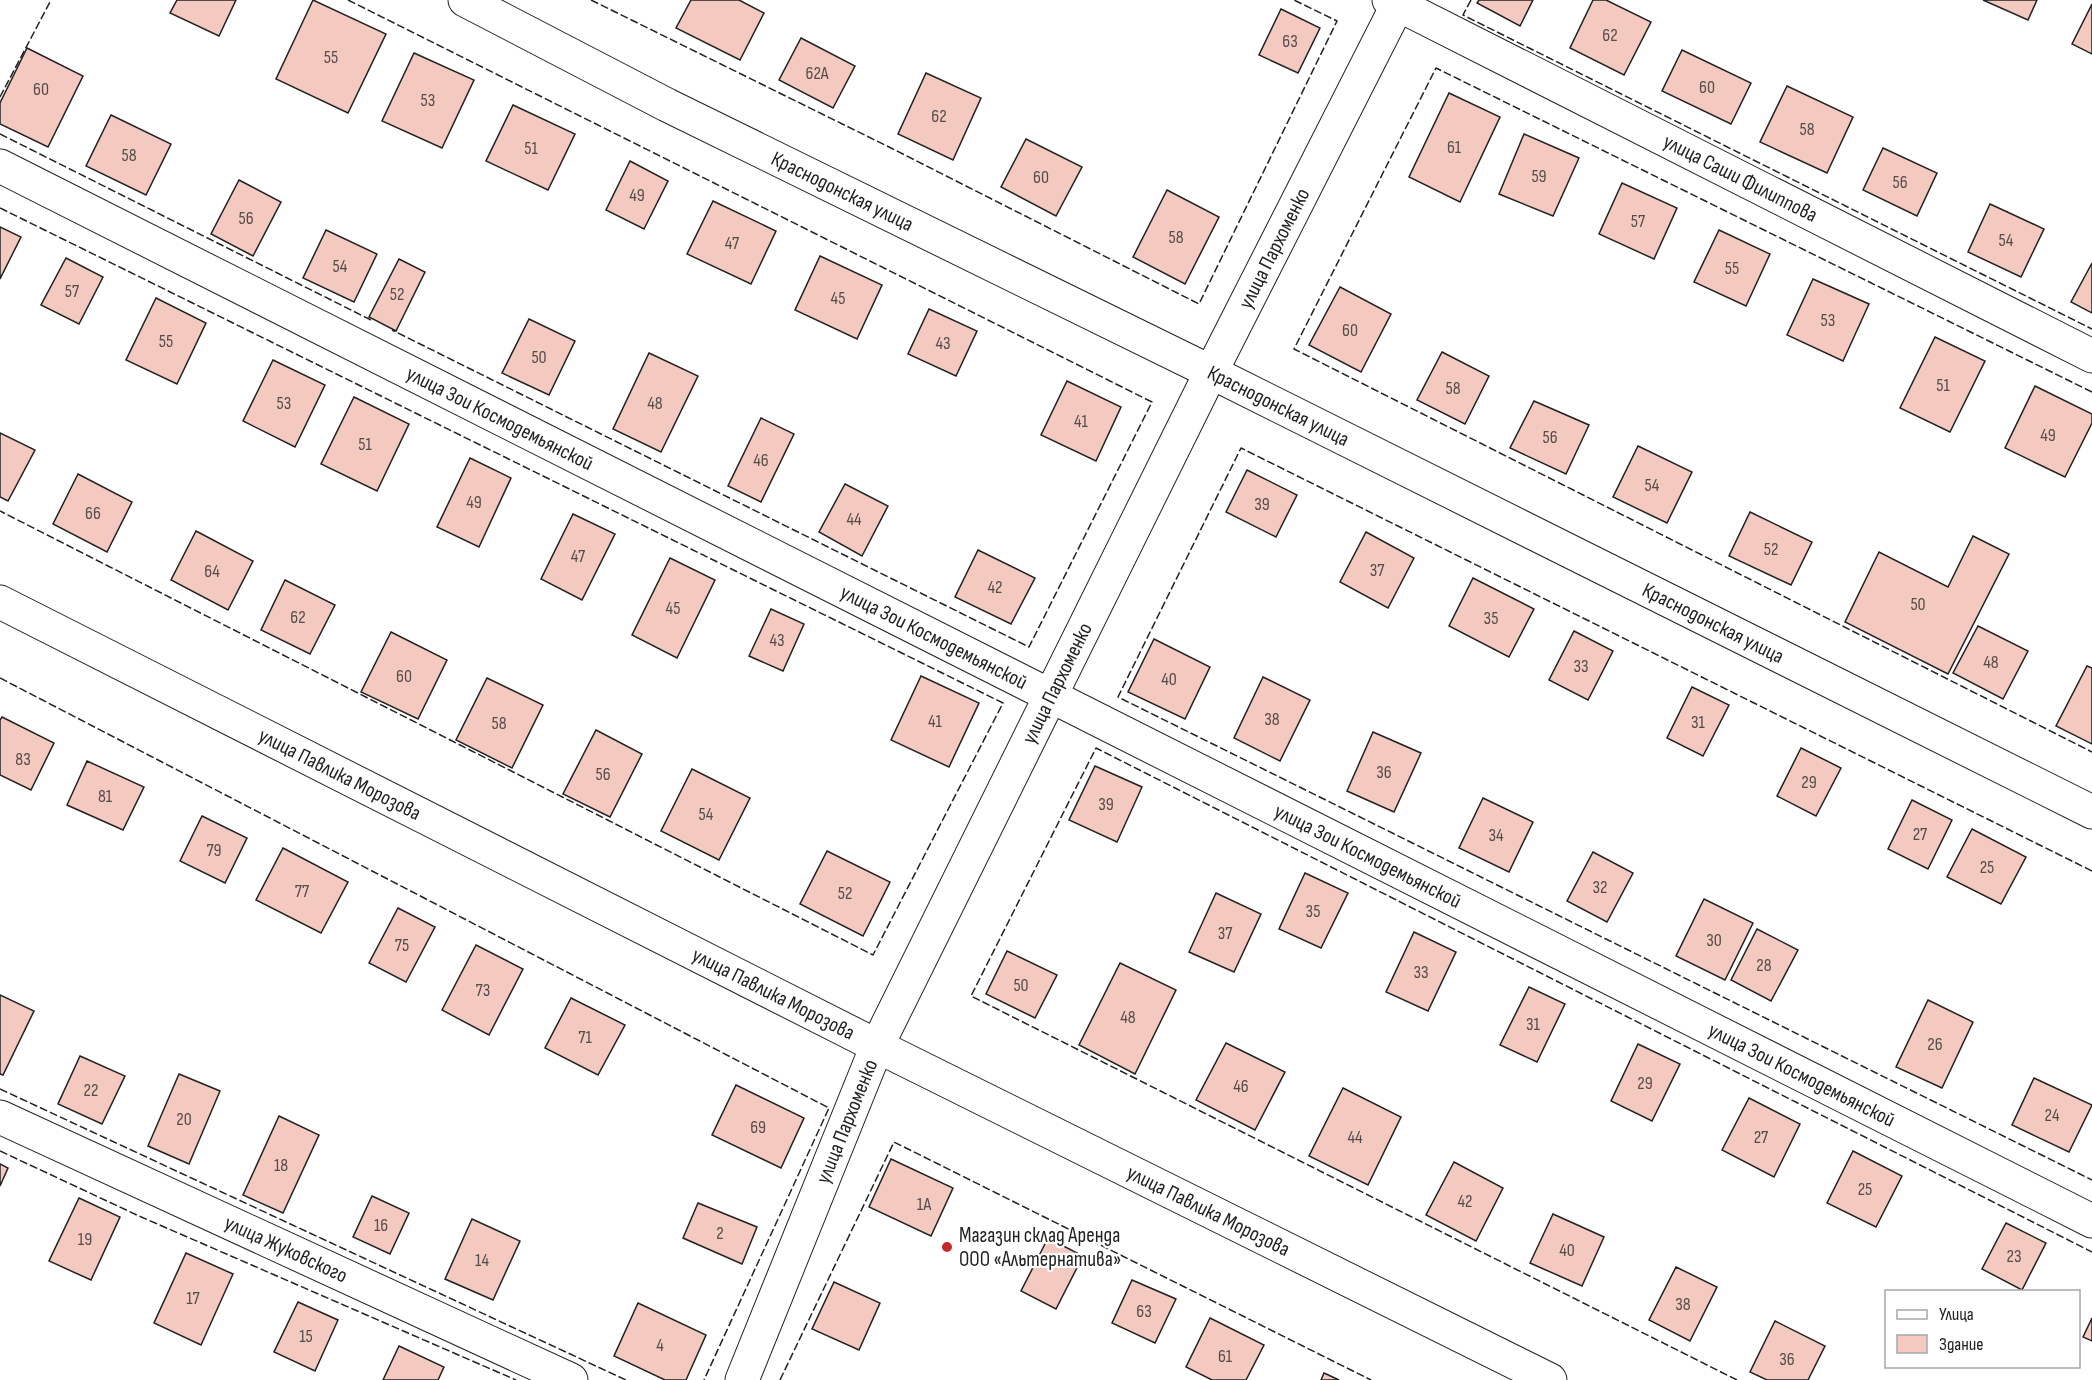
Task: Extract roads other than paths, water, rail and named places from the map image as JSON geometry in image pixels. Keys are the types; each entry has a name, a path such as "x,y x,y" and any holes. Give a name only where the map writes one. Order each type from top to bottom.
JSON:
{"street":[{"name":"Краснодонская улица","path":"465,0 667,105 1211,372 2092,813"},
{"name":"улица Пархоменко","path":"742,1380 877,1046 1396,1"},
{"name":"улица Саши Филиппова","path":"1396,1 2092,356"},
{"name":"улица Зои Космодемьянской","path":"0,166 2092,1221"},
{"name":"улица Павлика Морозова","path":"0,602 877,1046 1550,1380"},
{"name":"улица Жуковского","path":"0,1117 571,1380"}],"place":[{"name":"Магазин склад Аренда ООО «Альтернатива»","path":"947,1247"}]}
